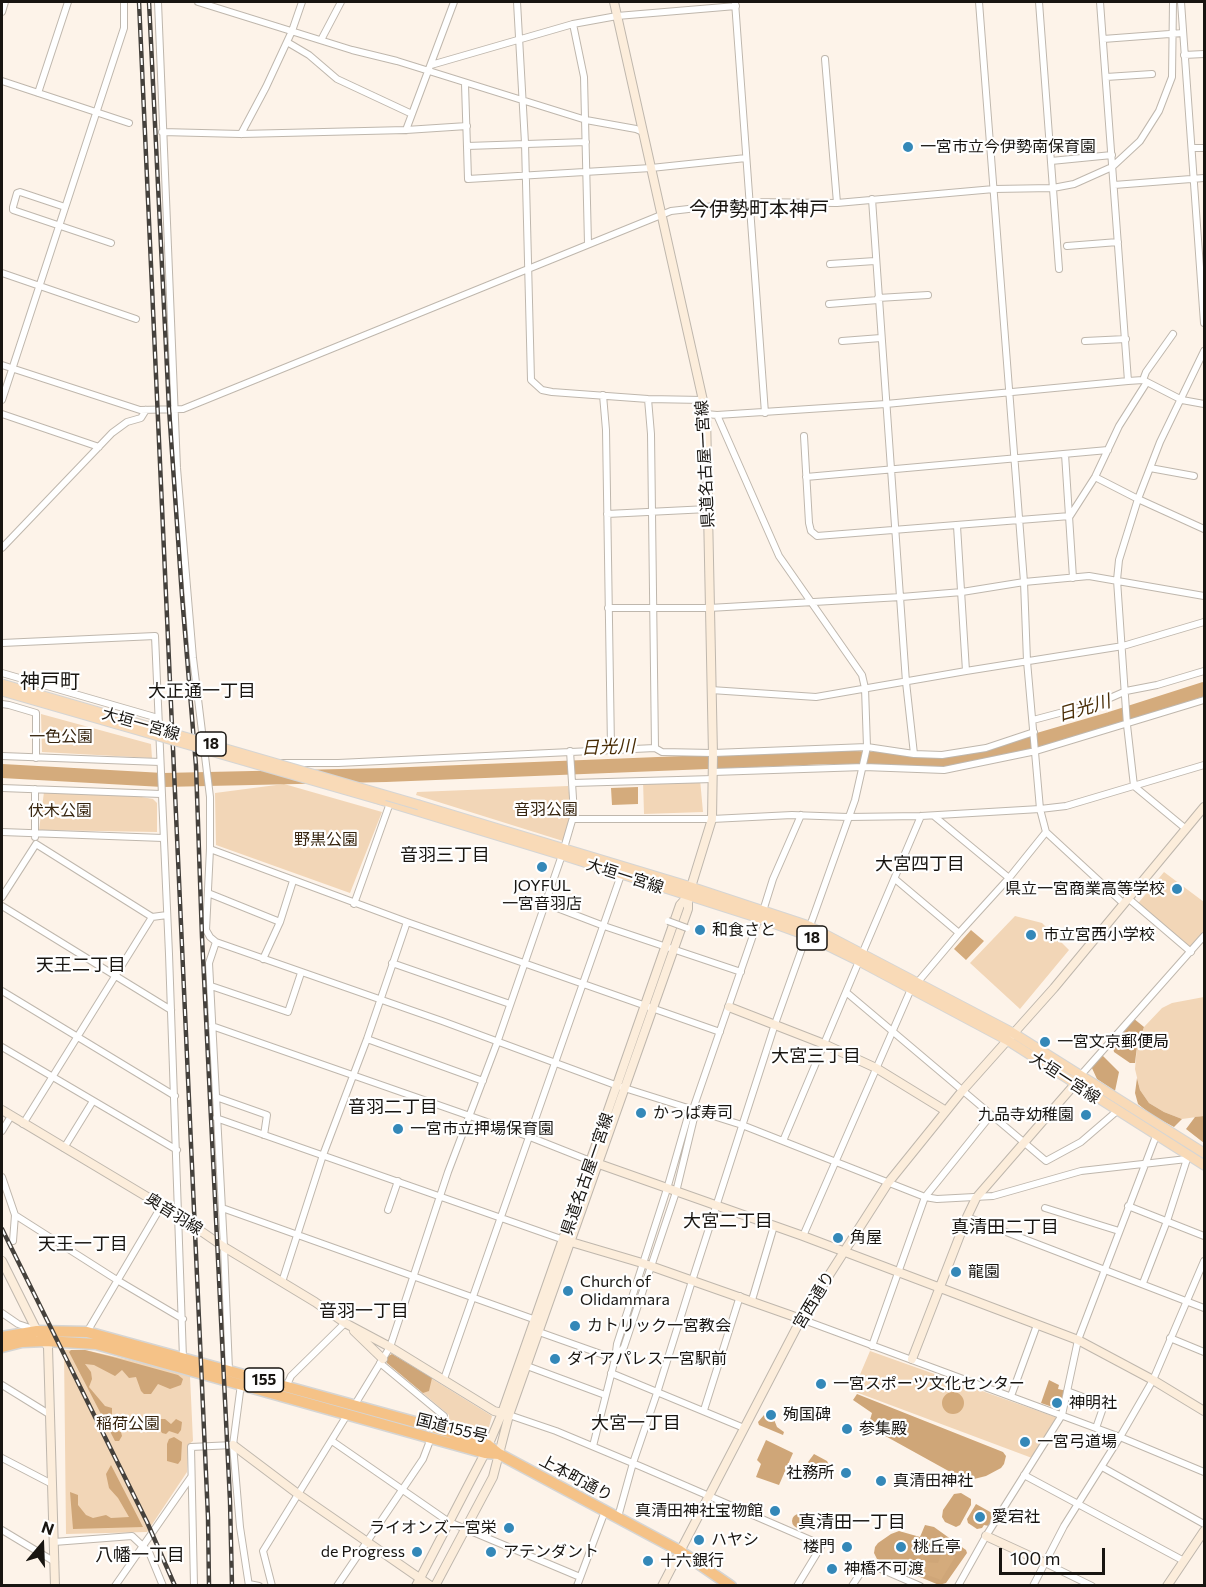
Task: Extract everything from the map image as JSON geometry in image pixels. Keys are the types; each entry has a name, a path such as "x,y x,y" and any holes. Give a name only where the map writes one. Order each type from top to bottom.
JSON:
{"highway":[{"name":"国道155号","path":"2,1336 37,1331 87,1332 442,1430 499,1454"},
{"name":"国道155号","path":"2,1347 21,1342 45,1341 96,1344 431,1438 487,1449"},
{"name":"上本町通り","path":"499,1454 680,1551 731,1586"}],"main road":[{"name":"大垣一宮線","path":"2,684 419,805 761,914 807,931 861,957 1010,1037 1078,1080 1204,1153"},
{"name":"大垣一宮線","path":"2,691 562,852 621,875 689,892"},
{"name":"大垣一宮線","path":"1078,1080 1117,1112 1189,1158 1204,1165"}],"street":[{"path":"2,12 5,2"},
{"path":"38,93 68,2"},
{"path":"2,400 124,28 124,2"},
{"path":"158,2 174,409 183,558 210,796 206,930 210,938 301,973 442,1021 621,1087 742,1125 925,1197 993,1196 1081,1171 1189,1158 1143,1283"},
{"path":"198,2 321,40 430,69 465,84 586,120 643,132"},
{"path":"241,134 292,31 302,2"},
{"path":"321,40 341,2"},
{"path":"406,130 454,2"},
{"path":"517,2 525,143 531,380 542,390 552,392 648,399 703,400"},
{"name":"県道名古屋一宮線","path":"433,1586 493,1477 506,1414 670,949 688,909 689,892 712,819 713,754 706,414 614,2"},
{"path":"979,2 1024,582 1027,661 1040,809 1046,832 1191,952"},
{"path":"1039,2 1059,269"},
{"path":"1100,2 1128,381"},
{"path":"2,365 140,410 183,409 671,211 749,202 837,203 994,189 1053,188 1074,184 1112,167 1140,141 1159,111 1172,77 1173,2"},
{"path":"1181,2 1204,323"},
{"path":"430,69 573,24 617,16 736,4 765,413"},
{"path":"573,24 584,77 588,244"},
{"path":"1103,39 1183,33"},
{"path":"286,42 309,55 337,79 412,114"},
{"path":"1184,55 1204,54"},
{"path":"825,59 837,203"},
{"path":"1106,77 1152,74"},
{"path":"2,81 129,123"},
{"path":"465,84 468,179 651,168 746,158"},
{"path":"162,132 241,134 406,130 466,126"},
{"path":"467,146 586,142"},
{"path":"1192,148 1204,147"},
{"path":"1050,160 1112,155"},
{"path":"1114,185 1204,178"},
{"path":"65,207 20,192 17,194 13,210 111,243"},
{"path":"872,200 906,682 914,754"},
{"path":"1067,246 1118,242"},
{"path":"830,264 875,261"},
{"path":"2,273 136,320"},
{"path":"829,304 927,295"},
{"path":"1070,516 1095,477 1119,426 1145,381 1146,372 1173,334"},
{"path":"842,341 881,338"},
{"path":"1085,341 1126,339"},
{"path":"1186,830 1134,786 1117,580 1119,560 1138,499 1160,442 1204,351"},
{"path":"706,414 765,413 886,404 1128,381 1145,381 1182,400 1204,404"},
{"path":"603,395 606,430 611,748"},
{"path":"648,399 651,434 655,747"},
{"path":"2,548 120,426 141,418 146,410"},
{"path":"2,414 99,447"},
{"path":"618,1518 633,1463 775,1024 855,800 867,748 865,688 862,675 779,556 717,415"},
{"path":"804,436 811,531 817,536 1070,516"},
{"path":"806,477 1108,450"},
{"path":"1065,454 1073,578"},
{"path":"1150,468 1194,476"},
{"path":"1095,477 1204,529"},
{"path":"607,514 708,509"},
{"path":"957,526 966,671"},
{"path":"608,608 709,608 901,597 962,592 1024,582 1089,576 1204,596"},
{"path":"711,690 816,697 1123,646 1204,622"},
{"path":"2,644 155,636 175,1096 183,1358"},
{"path":"1033,720 1101,702 1126,691 1157,685 1204,671"},
{"path":"2,673 158,718"},
{"path":"572,782 864,764 944,770 1036,750 1204,700"},
{"path":"2,704 36,713 36,758"},
{"path":"203,746 268,764 338,763 655,747 662,752 713,754 867,748 942,755 986,748 1034,733"},
{"path":"354,1406 390,1347 440,1196 497,1043 573,819 570,751"},
{"path":"2,756 160,764"},
{"path":"573,819 712,819 801,815 921,816 1040,809 1066,806 1204,765"},
{"path":"2,788 161,793"},
{"path":"2,897 36,844 35,789"},
{"path":"354,904 386,802"},
{"name":"宮西通り","path":"662,1586 801,1319 888,1183 963,1090 1127,901 1204,807"},
{"path":"593,1446 615,1359 624,1347 646,1264 694,1118 693,1109 773,879 801,815"},
{"path":"933,815 1009,878"},
{"path":"783,1141 921,816"},
{"path":"2,832 163,838"},
{"path":"803,1236 892,1031 914,986 1009,878 1046,832"},
{"path":"36,844 152,916 167,915"},
{"path":"210,849 354,904 720,1032"},
{"path":"444,1379 621,875"},
{"path":"895,879 959,933"},
{"path":"263,959 280,922 293,881"},
{"path":"208,893 280,922"},
{"path":"544,903 604,926 741,972"},
{"path":"2,906 171,1010"},
{"path":"24,1124 152,916"},
{"path":"668,921 687,928"},
{"path":"282,1282 323,1155 367,1039 407,922"},
{"path":"912,1359 976,1197 1204,936"},
{"path":"216,942 209,963 225,1247 229,1370"},
{"path":"392,963 510,1004"},
{"path":"211,986 288,1012 301,973"},
{"path":"2,991 175,1096"},
{"path":"846,993 1046,1161 1081,1142 1117,1112"},
{"path":"729,1007 824,1044 876,1068 946,1112"},
{"path":"212,1026 530,1137 595,1163 803,1236 1037,1324 1078,1340 1153,1380 1204,1411"},
{"path":"367,1039 483,1081"},
{"path":"2,1047 177,1150"},
{"path":"216,1097 267,1115 264,1135"},
{"path":"64,1148 93,1101"},
{"name":"奥音羽線","path":"2,1110 162,1205 345,1323 390,1347 494,1411 506,1414"},
{"path":"872,1346 925,1197 992,1115"},
{"path":"2,1131 11,1116"},
{"path":"216,1118 568,1241 646,1264 752,1300 1120,1437 1204,1472"},
{"path":"958,1586 986,1536 1062,1415 1078,1340 1156,1136"},
{"path":"2,1177 15,1215 12,1240"},
{"path":"388,1210 398,1181"},
{"path":"87,1332 162,1205"},
{"path":"1128,1206 1204,1236"},
{"path":"1045,1208 1119,1231"},
{"path":"222,1210 225,1209 539,1321"},
{"path":"15,1215 183,1319"},
{"path":"967,1217 1204,1308"},
{"path":"752,1300 774,1226"},
{"path":"2,1261 37,1331 48,1347 56,1586"},
{"path":"1033,1586 1077,1505 1153,1380 1204,1261"},
{"path":"704,1410 740,1296"},
{"path":"2,1313 37,1331"},
{"name":"県道名古屋一宮線","path":"418,1581 506,1414 527,1366 539,1332 539,1321"},
{"path":"286,1387 291,1376 345,1323"},
{"name":"奥音羽線","path":"345,1323 382,1361"},
{"path":"1011,1396 1037,1324"},
{"path":"539,1332 615,1359"},
{"path":"1170,1338 1204,1352"},
{"path":"382,1361 444,1416 442,1430"},
{"path":"527,1366 605,1395"},
{"path":"611,1373 744,1428"},
{"path":"241,1384 233,1445 240,1527 249,1585 259,1586"},
{"path":"2,1385 49,1414"},
{"path":"1067,1391 1104,1405 1096,1428"},
{"path":"506,1414 593,1446 822,1545 797,1586"},
{"path":"272,1586 263,1551 347,1415"},
{"path":"337,1586 423,1459 431,1438"},
{"path":"332,1441 449,1522 580,1577"},
{"path":"194,1586 191,1447 233,1445 298,1494 368,1541 418,1581 433,1586"},
{"path":"3,1461 52,1484"},
{"path":"1102,1467 1204,1524"},
{"path":"1024,1475 1184,1561"},
{"path":"115,1586 191,1476"},
{"path":"577,1586 605,1511"},
{"path":"2,1530 55,1562"},
{"path":"1167,1586 1184,1561 1201,1543 1204,1531"},
{"path":"54,1542 132,1536 149,1552 162,1584"},
{"path":"986,1536 1092,1586"},
{"path":"852,1586 867,1563 920,1586"}],"green space":[{"name":"一色公園","path":"41,714 151,744 152,758 42,752"},
{"path":"700,779 703,812 644,814 643,780"},
{"name":"野黒公園","path":"284,784 382,812 350,893 216,845 215,793"},
{"name":"音羽公園","path":"568,786 570,819 563,841 416,795 417,792"},
{"name":"伏木公園","path":"44,792 136,796 153,799 157,803 157,832 39,830"},
{"name":"県立一宮商業高等学校","path":"1164,872 1204,902 1204,932 1190,950 1135,907"},
{"path":"1015,916 1042,923 1069,950 1020,1009 970,963"},
{"path":"1204,997 1204,1116 1182,1119 1149,1103 1140,1090 1135,1069 1137,1046 1144,1027 1162,1008 1172,1003"},
{"name":"稲荷公園","path":"64,1350 85,1350 190,1376 193,1441 188,1445 187,1472 147,1532 66,1534"},
{"path":"870,1351 1055,1417 1056,1420 1032,1458 853,1391"},
{"path":"392,1354 492,1416 489,1427 476,1433 449,1425 449,1415 387,1363"}],"shaded area":[{"path":"638,787 638,804 612,805 611,788"},
{"path":"971,930 984,941 966,960 954,949"},
{"path":"1133,1018 1144,1027 1137,1046 1135,1063 1130,1063 1114,1052 1112,1042"},
{"path":"1101,1054 1119,1072 1115,1091 1097,1079 1091,1066"},
{"path":"1137,1078 1140,1090 1149,1103 1182,1119 1174,1127 1153,1116 1138,1104 1135,1093"},
{"path":"1204,1116 1204,1143 1186,1129 1195,1117"},
{"path":"85,1350 113,1357 178,1375 183,1379 181,1385 170,1389 158,1384 151,1394 144,1394 136,1377 129,1378 122,1370 115,1376 94,1365 85,1364 91,1372 92,1379 89,1387 105,1406 112,1408 110,1422 115,1430 121,1432 122,1436 119,1441 115,1441 69,1352"},
{"path":"392,1354 432,1378 429,1391 423,1393 387,1363 386,1357"},
{"path":"1049,1380 1059,1385 1058,1389 1067,1391 1061,1410 1041,1403"},
{"path":"953,1392 961,1395 964,1403 961,1411 953,1414 945,1411 942,1403 945,1395"},
{"path":"857,1394 1003,1452 1006,1456 1004,1464 986,1476 970,1480 963,1479 869,1427 872,1413 853,1400"},
{"path":"764,1415 773,1417 777,1427 784,1432 783,1435 759,1425 758,1422"},
{"path":"160,1419 165,1419 171,1424 176,1419 182,1422 181,1430 178,1434 169,1431 166,1434 162,1433 158,1426"},
{"path":"174,1437 182,1442 181,1460 178,1464 167,1461 167,1444 169,1439"},
{"path":"766,1440 793,1453 779,1485 756,1477 761,1464 757,1460"},
{"path":"814,1454 827,1461 829,1465 824,1474 809,1465 808,1462"},
{"path":"111,1465 143,1527 73,1529 70,1492 78,1495 78,1505 86,1515 93,1518 106,1515 111,1518 129,1517 109,1488 106,1474"},
{"path":"961,1493 971,1499 971,1505 960,1525 956,1527 945,1522 942,1517 943,1510 954,1494"},
{"path":"976,1504 992,1513 994,1518 989,1526 984,1525 977,1529 968,1523 967,1519"},
{"path":"796,1514 802,1514 806,1521 802,1528 796,1528 792,1524 792,1518"},
{"path":"925,1525 934,1527 966,1550 967,1553 946,1583 939,1585 877,1559 874,1553 878,1543 891,1534 899,1531 920,1537"},
{"path":"934,1546 946,1549 955,1557 941,1580 919,1572 921,1554 932,1550","holes":["936,1550 940,1551 938,1563 924,1562 923,1557"]}],"waterway":[{"name":"日光川","path":"2,771 163,780 386,775 831,757 953,762 993,753 1110,719 1204,689"}],"railway":[{"path":"139,2 208,1517 209,1586"},
{"path":"149,2 169,409 196,766 232,1586"},
{"path":"2,1229 147,1522 175,1586"}],"place":[{"name":"一宮市立今伊勢南保育園","path":"908,147"},
{"name":"JOYFUL 一宮音羽店","path":"542,867"},
{"name":"県立一宮商業高等学校","path":"1177,889"},
{"name":"和食さと","path":"700,930"},
{"name":"市立宮西小学校","path":"1031,935"},
{"name":"一宮文京郵便局","path":"1045,1042"},
{"name":"かっぱ寿司","path":"641,1113"},
{"name":"九品寺幼稚園","path":"1086,1115"},
{"name":"一宮市立押場保育園","path":"398,1129"},
{"name":"角屋","path":"838,1238"},
{"name":"龍園","path":"956,1272"},
{"name":"Church of Olidammara","path":"568,1291"},
{"name":"カトリック一宮教会","path":"575,1326"},
{"name":"ダイアパレス一宮駅前","path":"555,1359"},
{"name":"一宮スポーツ文化センター","path":"821,1384"},
{"name":"神明社","path":"1057,1403"},
{"name":"殉国碑","path":"771,1415"},
{"name":"参集殿","path":"847,1429"},
{"name":"一宮弓道場","path":"1025,1442"},
{"name":"社務所","path":"846,1473"},
{"name":"真清田神社","path":"881,1481"},
{"name":"真清田神社宝物館","path":"775,1511"},
{"name":"愛宕社","path":"980,1517"},
{"name":"ライオンズ一宮栄","path":"509,1528"},
{"name":"ハヤシ","path":"699,1540"},
{"name":"楼門","path":"847,1547"},
{"name":"桃丘亭","path":"901,1547"},
{"name":"de Progress","path":"417,1552"},
{"name":"アテンダント","path":"491,1552"},
{"name":"十六銀行","path":"648,1561"},
{"name":"神橋不可渡","path":"832,1569"}],"district":[{"name":"今伊勢町本神戸","path":"759,209"},
{"name":"神戸町","path":"50,681"},
{"name":"大正通一丁目","path":"202,691"},
{"name":"音羽三丁目","path":"445,855"},
{"name":"大宮四丁目","path":"920,864"},
{"name":"天王二丁目","path":"81,965"},
{"name":"大宮三丁目","path":"816,1056"},
{"name":"音羽二丁目","path":"393,1107"},
{"name":"大宮二丁目","path":"728,1221"},
{"name":"真清田二丁目","path":"1005,1227"},
{"name":"天王一丁目","path":"83,1244"},
{"name":"音羽一丁目","path":"364,1311"},
{"name":"大宮一丁目","path":"636,1423"},
{"name":"真清田一丁目","path":"852,1522"},
{"name":"八幡一丁目","path":"140,1555"}]}
